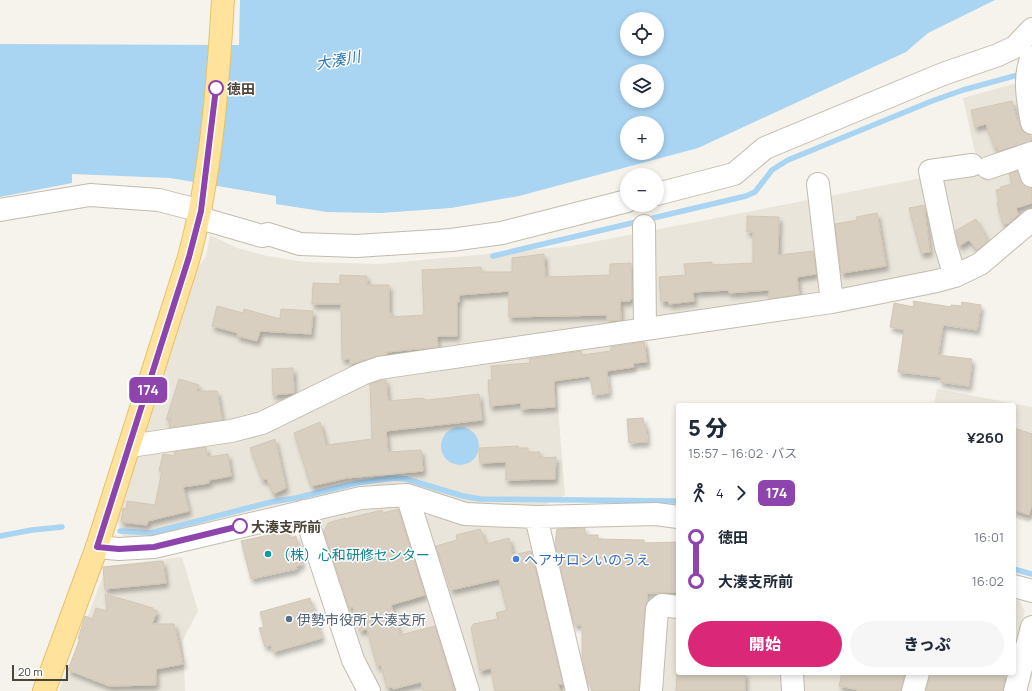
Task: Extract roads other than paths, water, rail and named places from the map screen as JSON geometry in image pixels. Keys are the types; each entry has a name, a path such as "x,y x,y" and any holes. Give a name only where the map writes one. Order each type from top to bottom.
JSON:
{"main road":[{"path":"44,691 97,547 189,257 201,212 222,25 223,0"}],"street":[{"path":"664,192 734,174 765,148 943,74 998,55 1015,46 1032,29"},
{"path":"1032,57 1027,68 1028,103 1032,123"},
{"path":"955,276 946,247 930,171 1030,162"},
{"path":"818,184 832,302"},
{"path":"0,210 90,195 159,200 201,212 262,236 268,234 300,244 356,246 451,240 502,233 620,203"},
{"path":"130,446 231,431 262,423 362,374 379,368 832,302 955,276 980,264 1032,220"},
{"path":"644,226 645,329"},
{"path":"97,547 125,549 154,547 361,498 407,495 465,514 536,517 656,514 676,517"},
{"path":"407,495 468,691"},
{"path":"304,511 353,660 369,691"},
{"path":"536,517 577,691"},
{"path":"1016,587 1032,591"},
{"path":"651,691 656,609 662,605 676,607"},
{"path":"1015,691 1032,627"},
{"path":"792,675 793,691"},
{"path":"913,691 917,675"}],"water":[{"name":"大湊川","path":"240,0 995,0 928,33 906,52 698,148 664,157 664,116 620,116 620,160 653,160 519,196 451,208 381,213 327,212 276,204 276,196 170,178 72,174 72,183 0,197 0,44 239,45"},
{"path":"460,427 470,430 476,436 479,446 476,456 470,462 460,465 450,462 444,456 441,446 444,436 450,430"}],"waterway":[{"path":"493,256 746,196 755,192 772,170 788,160 932,101 963,90 1018,75"},
{"path":"120,531 151,533 271,502 296,498 357,483 394,478 406,479 463,496 480,499 676,501"},
{"path":"0,536 32,530 62,527"},
{"path":"1016,570 1032,574"}],"place":[{"name":"徳田","path":"216,88"},
{"name":"大湊支所前","path":"240,526"},
{"name":"（株）心和研修センター","path":"268,554"},
{"name":"ヘアサロンいのうえ","path":"516,559"},
{"name":"伊勢市役所 大湊支所","path":"289,619"}]}
